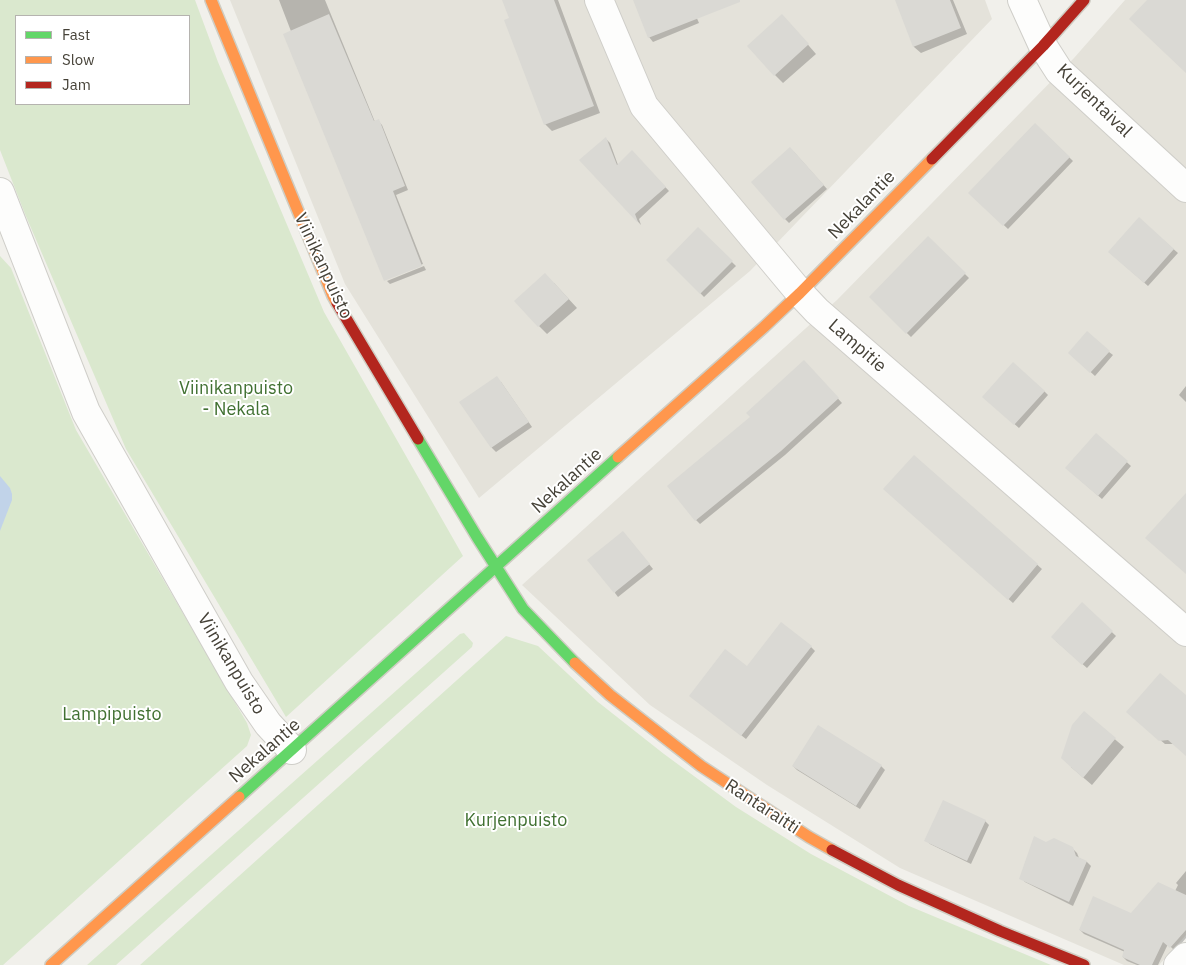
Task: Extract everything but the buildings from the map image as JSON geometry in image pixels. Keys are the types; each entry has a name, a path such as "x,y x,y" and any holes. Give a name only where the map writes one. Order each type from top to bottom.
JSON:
{"main road":[{"name":"Viinikanpuisto","path":"211,0 333,296 496,568"},
{"name":"Nekalantie","path":"51,965 764,327 800,293 1043,46 1084,0"},
{"name":"Rantaraitti","path":"496,568 523,609 610,696 701,766 745,796 801,833 898,885 1000,931 1084,965"}],"street":[{"name":"Lampitie","path":"599,0 644,106 800,293 825,317 1186,632"},
{"name":"Kurjentaival","path":"1022,0 1043,46 1058,71 1186,188"},
{"name":"Viinikanpuisto","path":"0,192 6,227 86,412 239,682 268,724 292,750"},
{"path":"1178,965 1186,957"}],"shaded area":[{"path":"230,0 985,0 992,19 750,271 479,498 345,284"},
{"path":"1125,0 1186,0 1186,935 1159,965 1124,965 900,868 767,785 650,705 522,585 837,300 1074,58"}],"green space":[{"name":"Viinikanpuisto - Nekala","path":"0,0 195,0 218,62 324,312 463,556 286,717 126,449 25,214 0,150"},
{"name":"Lampipuisto","path":"0,256 11,268 76,430 247,723 251,735 247,746 3,965 0,965"},
{"path":"464,633 473,643 472,647 116,965 87,965 460,634"},
{"name":"Kurjenpuisto","path":"506,636 538,646 598,702 664,754 736,807 811,854 909,906 1051,965 140,965"}],"water":[{"path":"0,476 10,488 12,500 0,531"}],"traffic: fast":[{"path":"418,439 523,609 575,663"},
{"path":"239,797 618,457"}],"traffic: slow":[{"path":"211,0 337,303"},
{"path":"618,457 800,293 932,159"},
{"path":"575,663 610,695 701,766 832,850"},
{"path":"51,965 239,797"}],"traffic: jam":[{"path":"932,159 1043,46 1084,0"},
{"path":"337,303 418,439"},
{"path":"832,850 898,885 1000,931 1084,965"}]}
